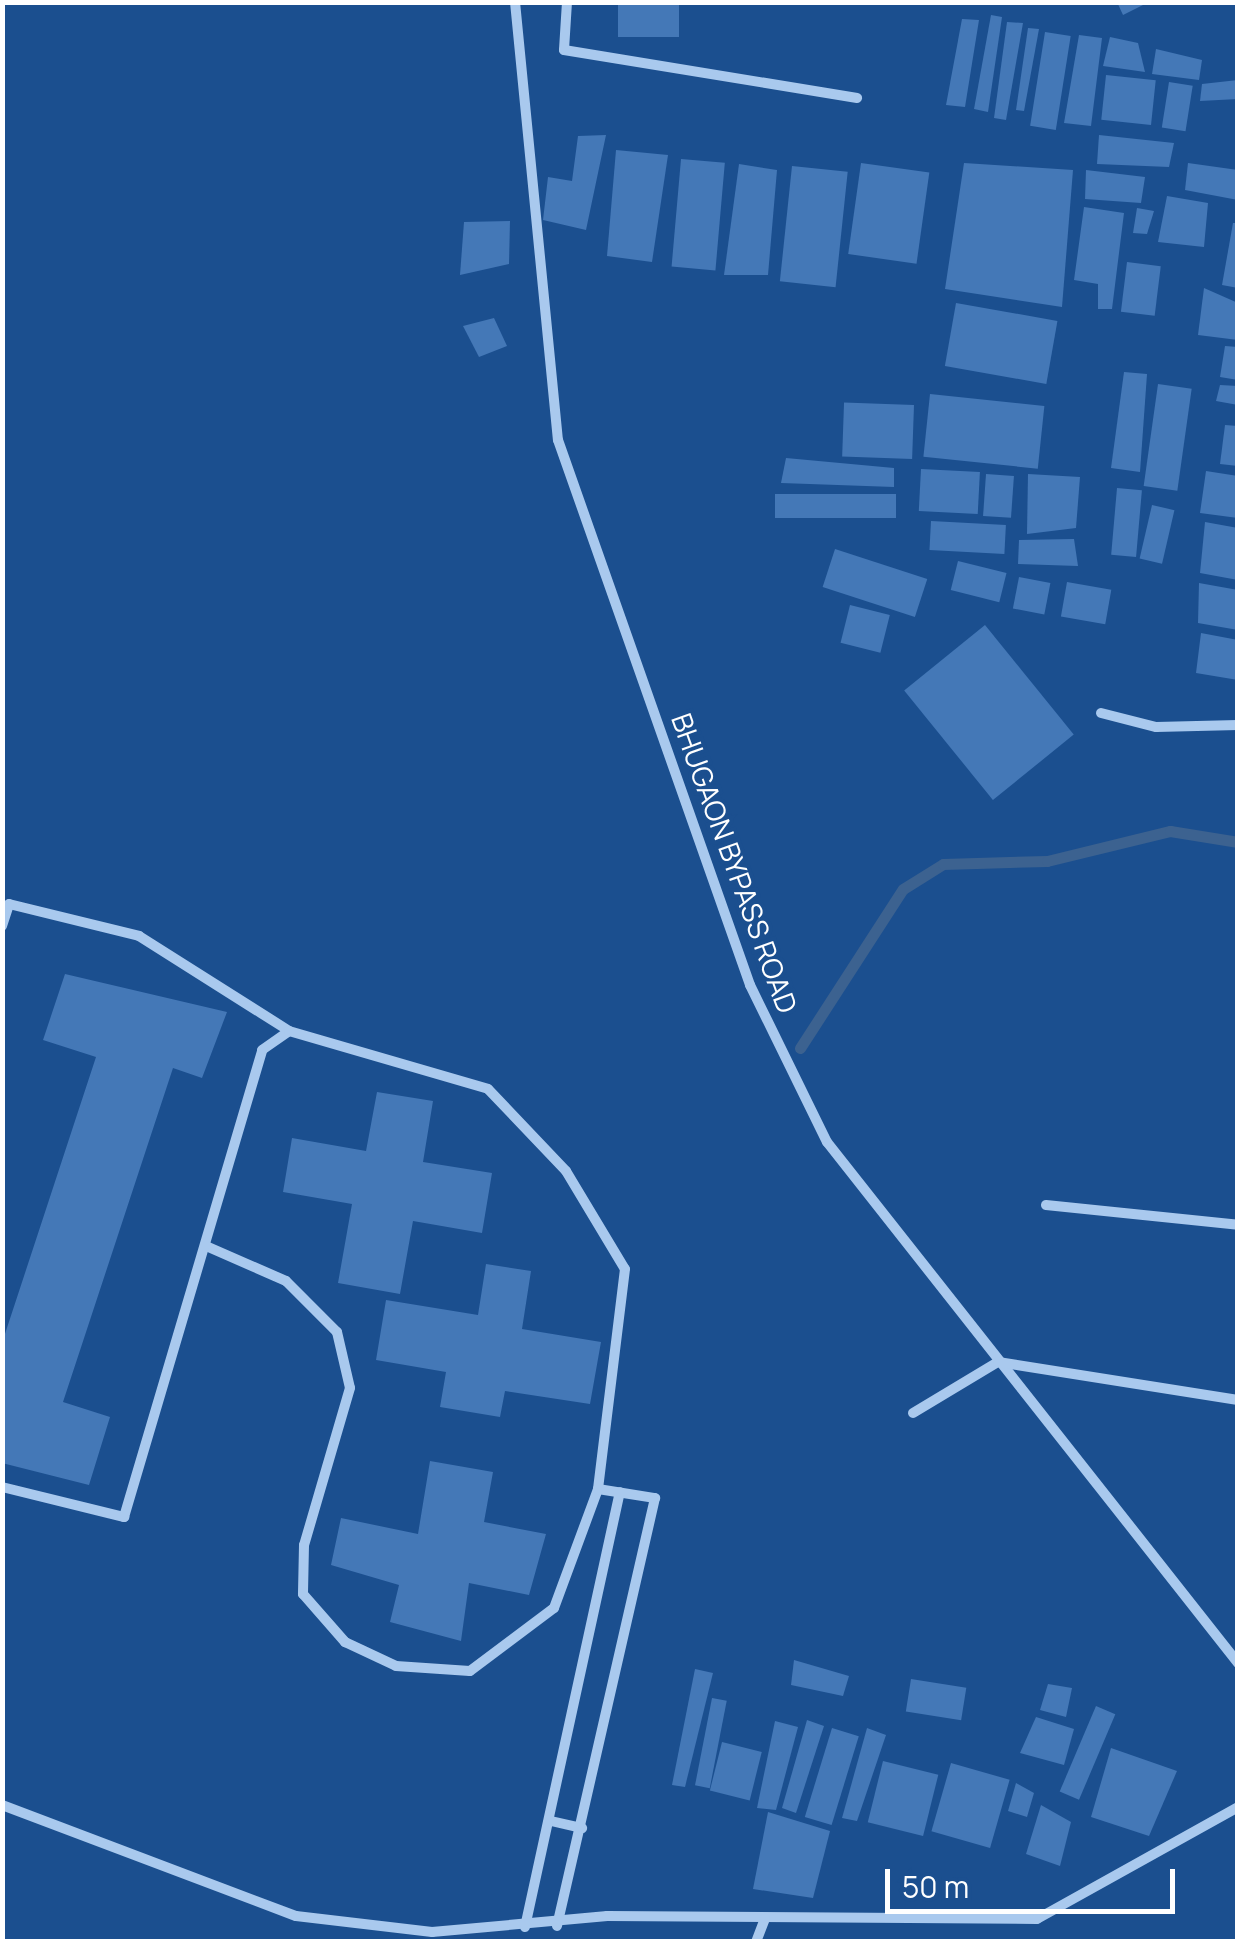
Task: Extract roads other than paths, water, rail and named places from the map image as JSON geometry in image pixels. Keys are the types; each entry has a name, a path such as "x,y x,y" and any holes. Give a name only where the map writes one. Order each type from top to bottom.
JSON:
{"street":[{"name":"BHUGAON BYPASS ROAD","path":"515,2 558,440 750,985 827,1142 1238,1663"},
{"path":"567,2 564,50 857,98"},
{"path":"1101,713 1156,727 1238,725"},
{"path":"2,926 8,904 139,936 288,1031 488,1088 566,1170 625,1269 598,1489 554,1608 470,1670 396,1666 345,1642 303,1594 304,1545 350,1388 337,1332 286,1281 206,1246"},
{"path":"2,1488 124,1517 262,1050 288,1031"},
{"path":"1046,1205 1238,1225"},
{"path":"914,1414 998,1362 1238,1400"},
{"path":"557,1926 656,1498 598,1489"},
{"path":"525,1927 620,1492"},
{"path":"2,1804 296,1916 432,1932 557,1926 607,1916 1037,1919 1238,1807"},
{"path":"550,1822 582,1828"},
{"path":"756,1942 765,1920"},
{"path":"420,1942 432,1932"}],"waterway":[{"path":"800,1048 903,889 943,864 1047,861 1170,831 1238,842"}]}
